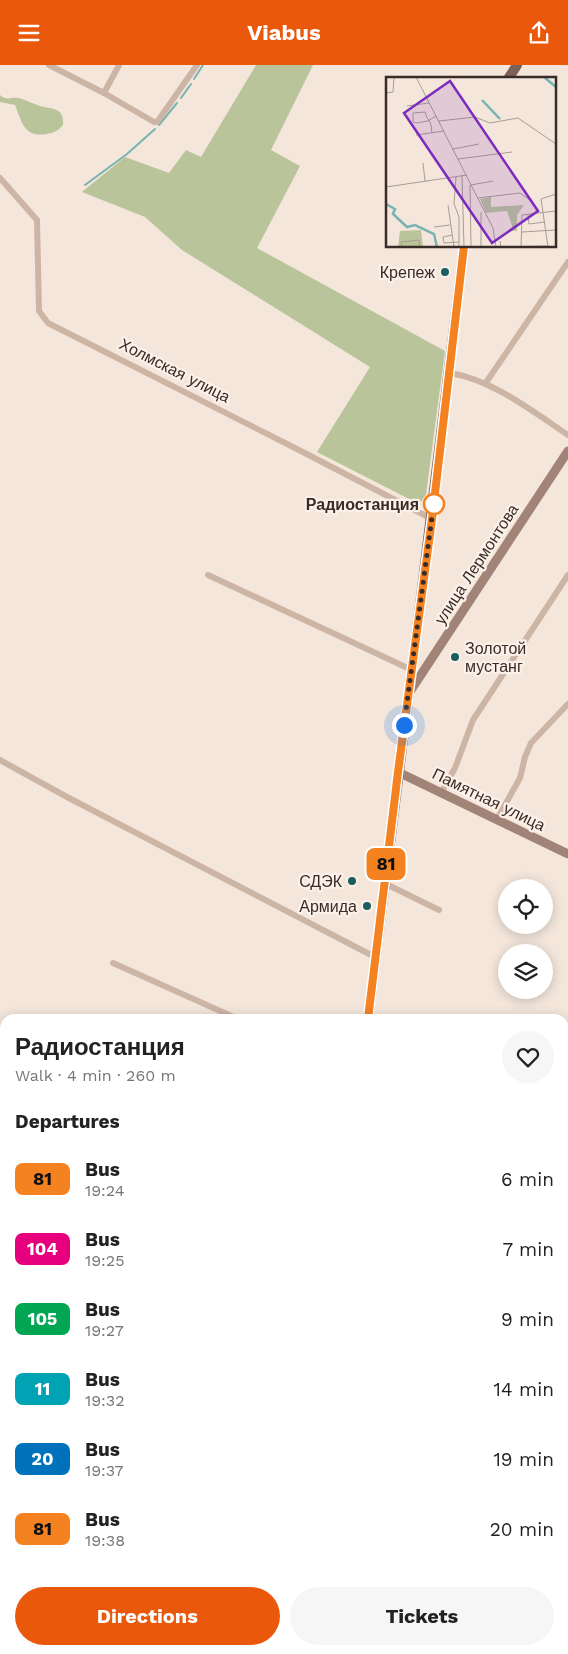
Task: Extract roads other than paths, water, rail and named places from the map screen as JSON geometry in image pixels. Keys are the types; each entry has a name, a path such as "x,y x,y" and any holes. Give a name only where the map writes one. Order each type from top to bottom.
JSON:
{"main road":[{"path":"509,77 517,65"},
{"path":"369,1014 398,772 432,519 464,247"}],"street":[{"path":"49,65 104,93 149,120 157,122 197,65"},
{"path":"104,93 119,65"},
{"name":"Холмская улица","path":"0,178 36,220 40,311 48,323 432,519"},
{"path":"486,384 568,263"},
{"path":"450,373 486,384 568,435"},
{"name":"улица Лермонтова","path":"409,694 568,451"},
{"path":"208,575 412,670"},
{"path":"441,793 455,768 473,720 568,575"},
{"path":"497,819 520,778 525,757 531,743 568,704"},
{"path":"0,760 67,797 375,957"},
{"name":"Памятная улица","path":"398,772 568,854"},
{"path":"384,883 439,910"},
{"path":"113,963 227,1014"}],"waterway":[{"path":"194,79 203,65"},
{"path":"181,98 191,84"},
{"path":"159,125 177,103"},
{"path":"85,185 127,154 155,129"}],"place":[{"name":"Крепеж","path":"445,272"},
{"name":"Радиостанция","path":"434,504"},
{"name":"Золотой мустанг","path":"455,657"},
{"name":"СДЭК","path":"352,881"},
{"name":"Армида","path":"367,906"}]}
